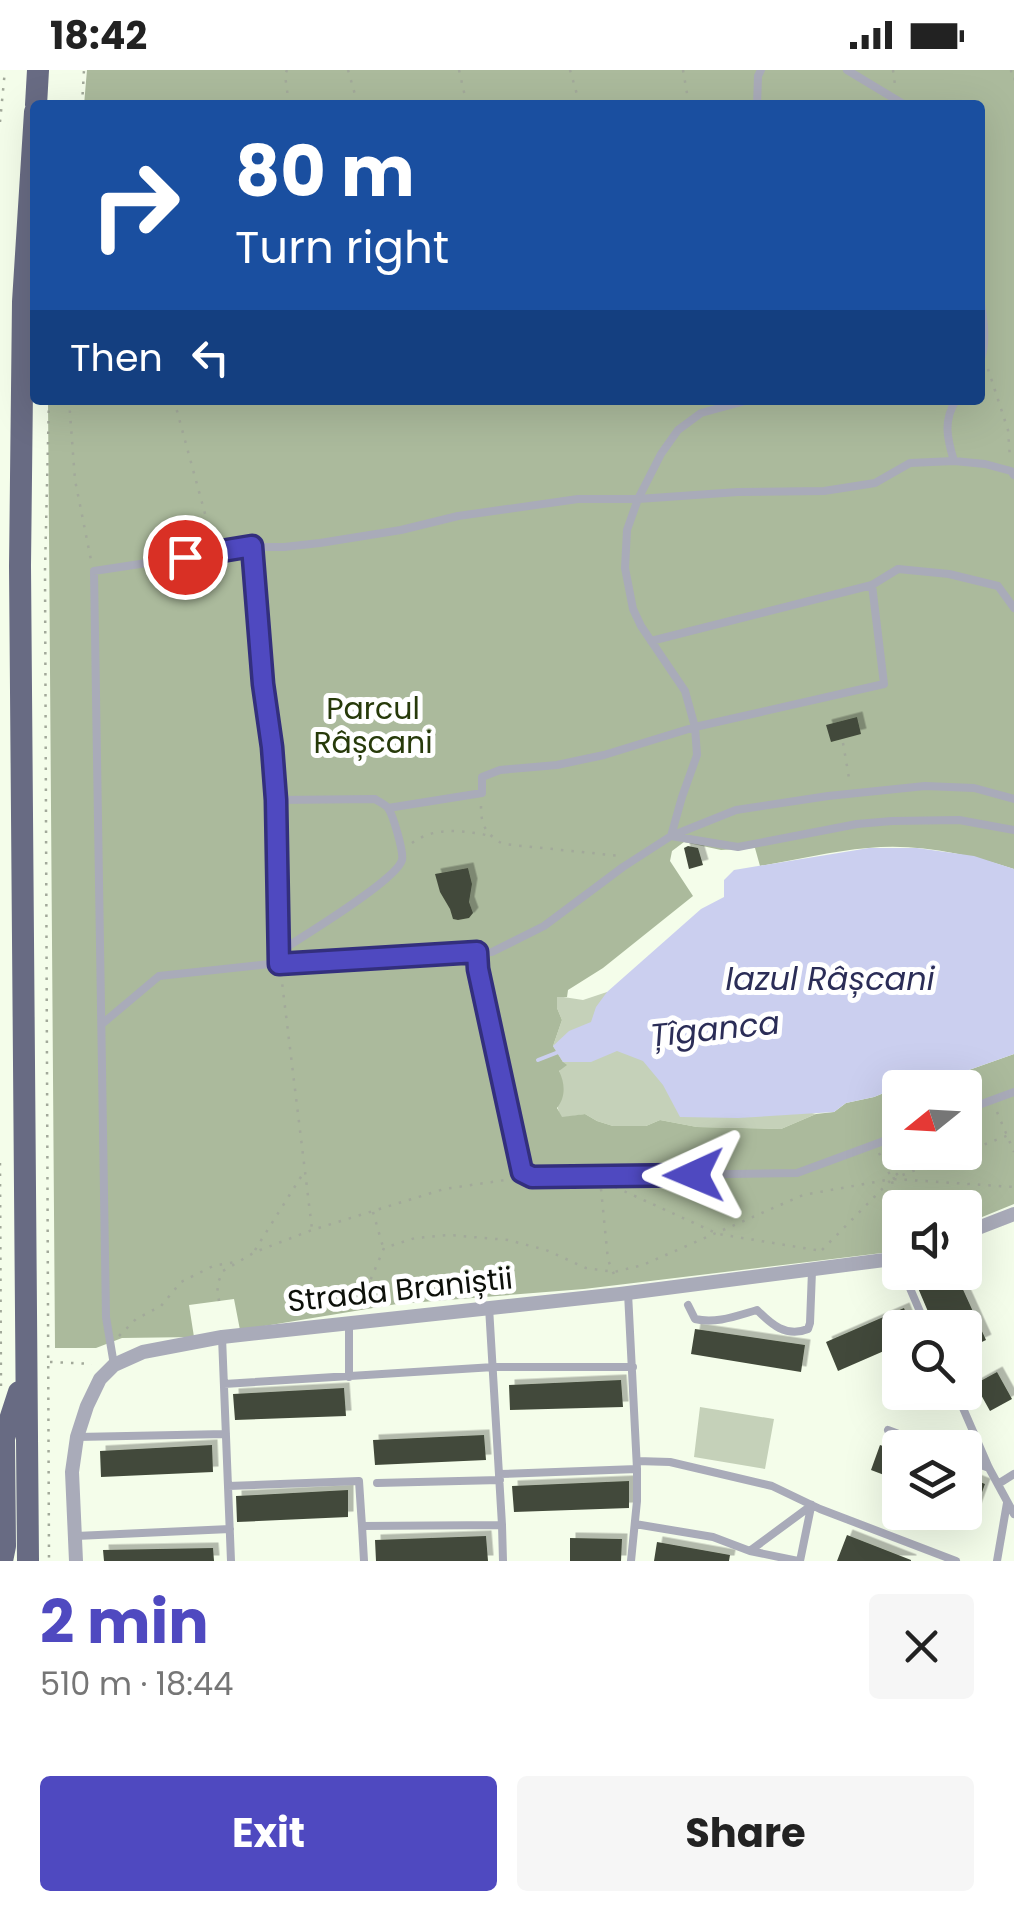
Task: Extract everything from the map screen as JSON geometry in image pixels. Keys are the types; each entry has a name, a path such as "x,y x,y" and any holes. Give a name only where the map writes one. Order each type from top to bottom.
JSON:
{"main road":[{"path":"36,100 38,70"},
{"path":"30,189 20,442 26,1369 37,1558"},
{"path":"2,1561 4,1438 26,1369"}],"street":[{"path":"982,1226 1014,1214"},
{"name":"Strada Braniștii","path":"114,1365 143,1352 222,1338 882,1260"},
{"path":"72,1559 76,1536 72,1472 77,1437 92,1392 114,1365"}],"lane":[{"path":"757,100 762,70"},
{"path":"847,70 897,100"},
{"path":"672,836 697,756 695,727 685,690 634,609 625,568 627,530 638,500 670,440 690,420 733,405"},
{"path":"953,405 946,432 954,460"},
{"path":"114,1365 106,1317 94,571 252,546 320,543 458,516 568,500 824,491 875,483 910,464 954,460 1013,473"},
{"path":"252,546 276,800 279,964"},
{"path":"651,641 872,585 898,569 949,574 998,586 1014,608"},
{"path":"388,808 482,792 482,777 500,770 583,760 695,727 884,684 872,585"},
{"path":"102,1024 159,976 279,964 492,952 544,926 672,836 736,810 828,796 950,786 1014,799"},
{"path":"276,800 375,799 388,808 402,850 402,862 397,869 279,952"},
{"path":"672,836 738,847 857,824 906,820 959,820 1014,830"},
{"path":"477,952 522,1172 532,1177 797,1173 882,1141"},
{"path":"982,1104 1014,1092"},
{"path":"688,1305 694,1318 703,1321 756,1310 782,1330 802,1332 810,1322 812,1270"},
{"path":"624,1293 633,1367 637,1464 631,1561"},
{"path":"489,1308 502,1561"},
{"path":"349,1324 349,1377"},
{"path":"222,1338 232,1561"},
{"path":"224,1384 494,1368 633,1367"},
{"path":"964,1410 1014,1514"},
{"path":"77,1437 226,1434"},
{"path":"378,1483 670,1462 772,1486 956,1561"},
{"path":"982,1465 989,1468"},
{"path":"998,1484 1014,1474"},
{"path":"228,1486 359,1480 364,1561"},
{"path":"996,1561 1007,1503"},
{"path":"750,1551 812,1505"},
{"path":"635,1524 713,1537 750,1551 799,1561 812,1505"},
{"path":"362,1526 502,1525"},
{"path":"76,1536 230,1529"}],"path":[{"path":"0,122 5,70"},
{"path":"82,100 84,70"},
{"path":"287,70 288,100"},
{"path":"348,70 357,100"},
{"path":"459,70 465,100"},
{"path":"570,70 579,100"},
{"path":"683,70 688,100"},
{"path":"1011,70 1014,79"},
{"path":"985,366 1008,430 1013,473"},
{"path":"37,1558 50,1362 45,589 49,405"},
{"path":"70,405 75,480 94,571"},
{"path":"175,405 215,552"},
{"path":"843,743 849,778"},
{"path":"482,792 482,822 488,835"},
{"path":"402,850 421,836 461,830 488,835 503,844 637,858"},
{"path":"279,964 312,1230"},
{"path":"992,1100 1014,1152"},
{"path":"982,1145 1014,1134"},
{"path":"874,1144 892,1179 893,1190"},
{"path":"0,1164 0,1394"},
{"path":"255,1252 304,1170"},
{"path":"590,1176 718,1234 822,1251 902,1170"},
{"path":"384,1248 415,1238 449,1235 508,1240 546,1250 586,1268 614,1272 644,1265 803,1195 892,1179 916,1170"},
{"path":"219,1301 218,1278 255,1252 444,1189 513,1178 522,1172"},
{"path":"590,1176 601,1190 608,1260 624,1293"},
{"path":"892,1179 1014,1187"},
{"path":"362,1300 384,1248 373,1212"},
{"path":"110,1346 126,1327 161,1306 181,1282 213,1266 236,1262"},
{"path":"50,1362 114,1365"}],"green space":[{"name":"Parcul Râșcani","path":"87,70 1014,70 1014,869 961,854 905,847 854,849 760,866 755,848 721,850 684,842 672,851 670,861 693,896 603,968 568,990 567,997 557,997 562,1020 553,1046 567,1065 559,1071 564,1090 557,1108 562,1117 585,1114 613,1126 646,1126 660,1120 697,1127 781,1129 816,1114 834,1112 846,1103 882,1094 882,1170 982,1170 982,1070 969,1070 1014,1054 1014,1204 982,1217 982,1190 882,1190 882,1253 584,1289 397,1304 240,1330 234,1299 189,1305 194,1337 122,1338 96,1348 55,1348 48,405 985,405 985,100 84,100"},
{"path":"607,992 816,1114 781,1129 697,1127 660,1120 646,1126 613,1126 585,1114 561,1118 556,1090 563,1062 553,1046 562,1020 557,996 583,1000"},
{"path":"700,1407 774,1419 765,1469 694,1457"}],"water":[{"name":"Iazul Râșcani","path":"869,848 917,848 974,856 1014,869 1014,1054 969,1070 882,1070 882,1094 846,1103 834,1112 738,1118 680,1117 663,1085 643,1061 617,1051 591,1062 563,1062 553,1046 569,1031 591,1022 607,992 701,909 724,897 724,880 734,870"}],"building":[{"path":"857,717 861,734 831,742 826,725"},
{"path":"684,848 698,848 703,865 689,869"},
{"path":"468,868 473,913 469,918 453,919 435,874"},
{"path":"919,1290 963,1290 972,1310 927,1310"},
{"path":"882,1318 882,1352 838,1371 826,1342"},
{"path":"695,1329 805,1345 801,1372 691,1354"},
{"path":"997,1372 1012,1399 990,1411 982,1397 982,1380"},
{"path":"621,1380 623,1407 510,1410 509,1385"},
{"path":"344,1388 346,1416 235,1420 233,1394"},
{"path":"484,1435 486,1460 375,1465 373,1440"},
{"path":"212,1445 213,1472 101,1477 100,1451"},
{"path":"880,1445 882,1446 882,1474 871,1470"},
{"path":"629,1481 629,1508 514,1512 512,1486"},
{"path":"348,1490 348,1517 237,1522 236,1496"},
{"path":"847,1535 911,1560 911,1561 837,1561"},
{"path":"486,1536 488,1561 376,1561 375,1540"},
{"path":"570,1538 622,1539 621,1561 570,1561"},
{"path":"657,1542 730,1555 729,1561 654,1561"},
{"path":"213,1548 214,1561 104,1561 103,1550"}],"waterway":[{"name":"Țîganca","path":"538,1060 561,1051"}],"route":[{"path":"185,557 252,546 276,800 279,964 477,952 522,1172 532,1177 694,1175"}]}
